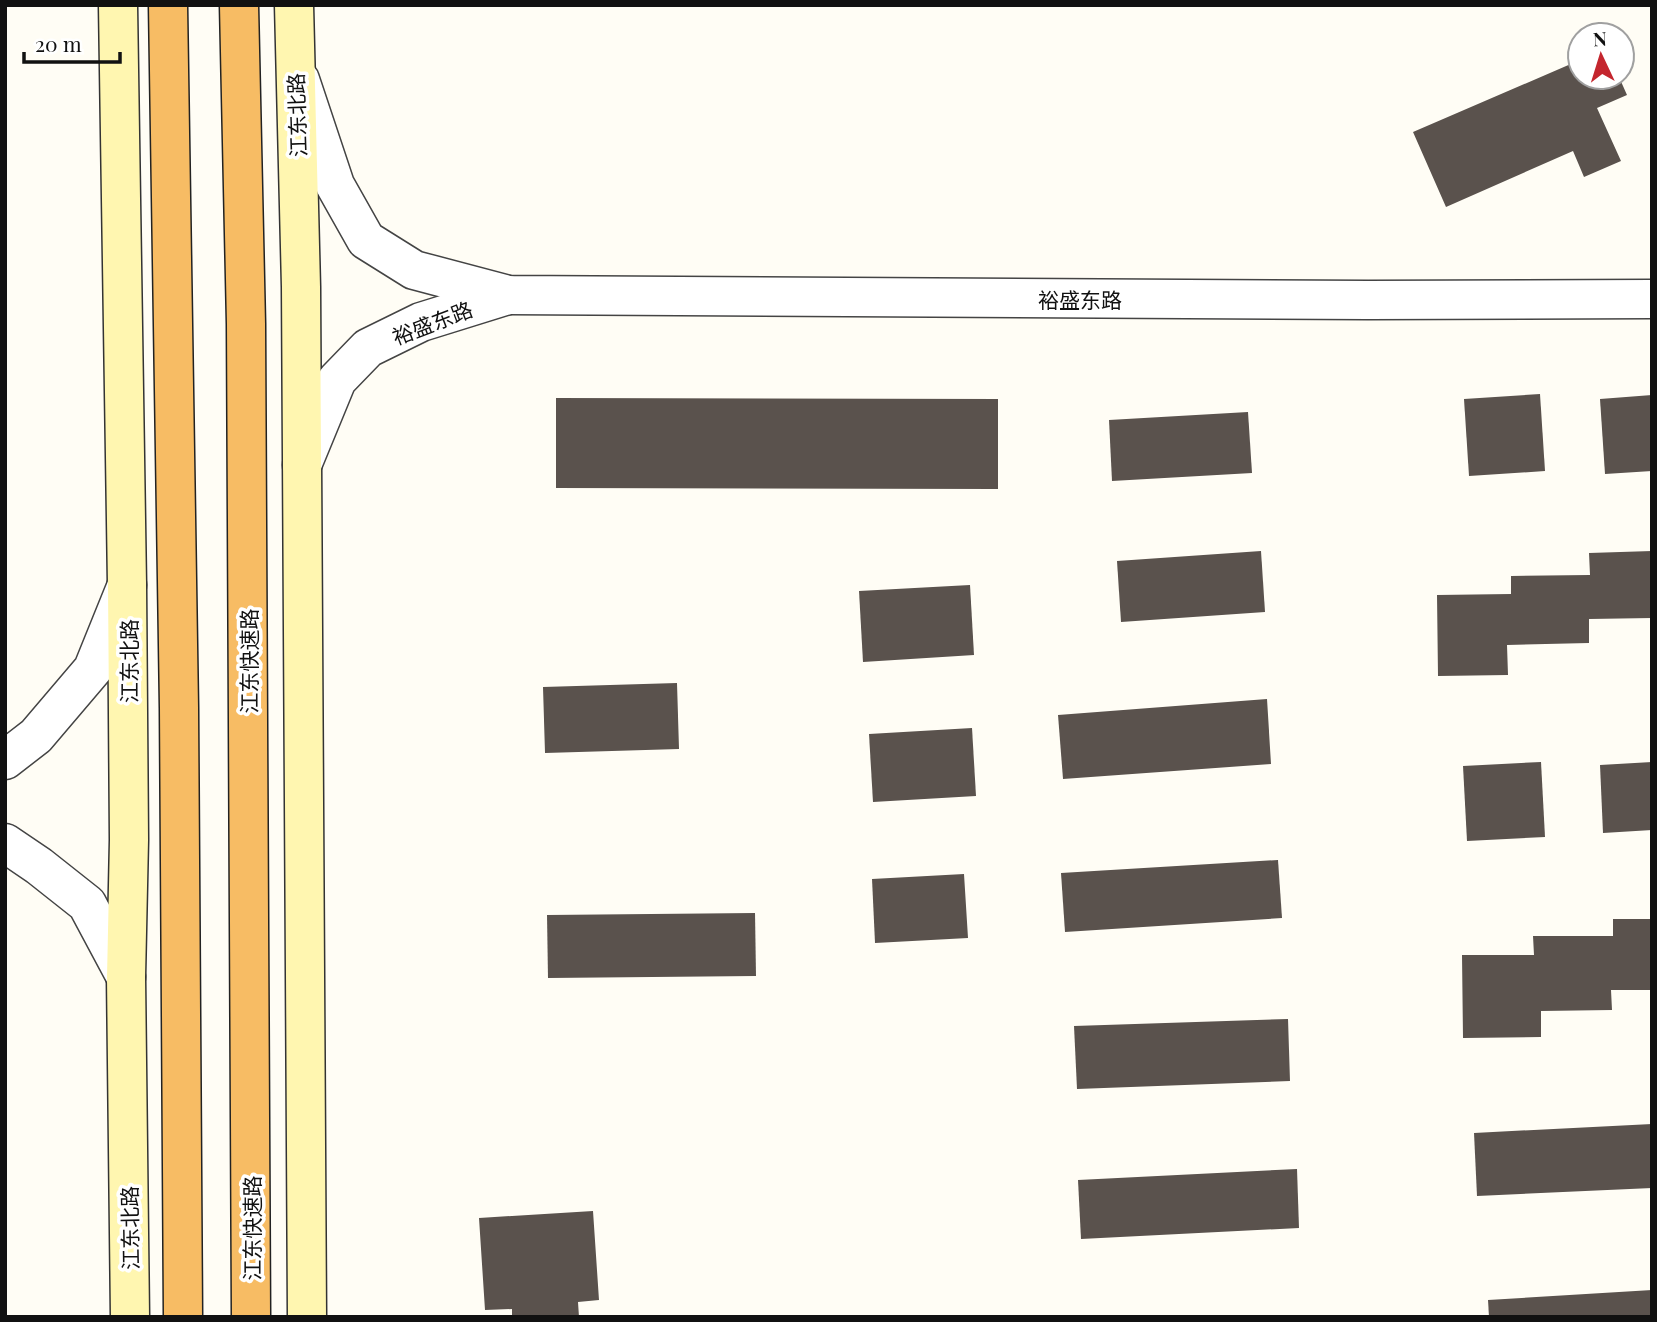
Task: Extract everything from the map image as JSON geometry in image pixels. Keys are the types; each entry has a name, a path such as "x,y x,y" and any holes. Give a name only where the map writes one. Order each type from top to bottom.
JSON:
{"highway":[{"path":"169,5 179,708 183,1317"},
{"name":"江东快速路","path":"239,5 246,338 251,1317"}],"main road":[{"name":"江东北路","path":"118,5 127,586 129,840 126,977 130,1317"},
{"name":"江东北路","path":"294,5 302,465 307,1317"}],"street":[{"name":"裕盛东路","path":"295,63 335,185 366,240 414,270 508,295 1652,299"},
{"name":"裕盛东路","path":"302,465 337,380 368,348 421,322 508,295"},
{"path":"5,760 36,736 93,668 127,586"},
{"path":"5,843 87,904 126,977"}],"building":[{"path":"1566,66 1566,91 1625,91 1627,95 1597,108 1621,161 1584,177 1573,151 1446,207 1413,132"},
{"path":"1540,394 1545,471 1469,476 1464,399"},
{"path":"1652,395 1652,471 1605,474 1600,399"},
{"path":"556,398 998,399 998,489 556,488"},
{"path":"1248,412 1252,473 1112,481 1109,420"},
{"path":"1261,551 1265,612 1121,622 1117,561"},
{"path":"1652,551 1652,618 1589,619 1589,643 1507,645 1508,675 1438,676 1437,595 1511,594 1511,576 1590,575 1589,553"},
{"path":"970,585 974,655 863,662 859,591"},
{"path":"677,683 679,749 545,753 543,687"},
{"path":"1267,699 1271,764 1063,779 1058,715"},
{"path":"972,728 976,796 873,802 869,734"},
{"path":"1541,762 1545,837 1467,841 1463,766"},
{"path":"1652,762 1652,830 1603,833 1600,765"},
{"path":"1278,860 1282,918 1065,932 1061,873"},
{"path":"964,874 968,938 875,943 872,879"},
{"path":"755,913 756,976 548,978 547,915"},
{"path":"1613,919 1652,919 1652,990 1611,990 1612,1010 1541,1011 1541,1037 1463,1038 1462,955 1534,955 1533,936 1613,936"},
{"path":"1288,1019 1290,1081 1077,1089 1074,1026"},
{"path":"1652,1124 1652,1188 1477,1196 1474,1133"},
{"path":"1297,1169 1299,1228 1081,1239 1078,1180"},
{"path":"593,1211 599,1300 578,1302 579,1317 512,1317 512,1309 485,1310 479,1218"},
{"path":"1652,1290 1652,1317 1489,1317 1488,1300"}]}
